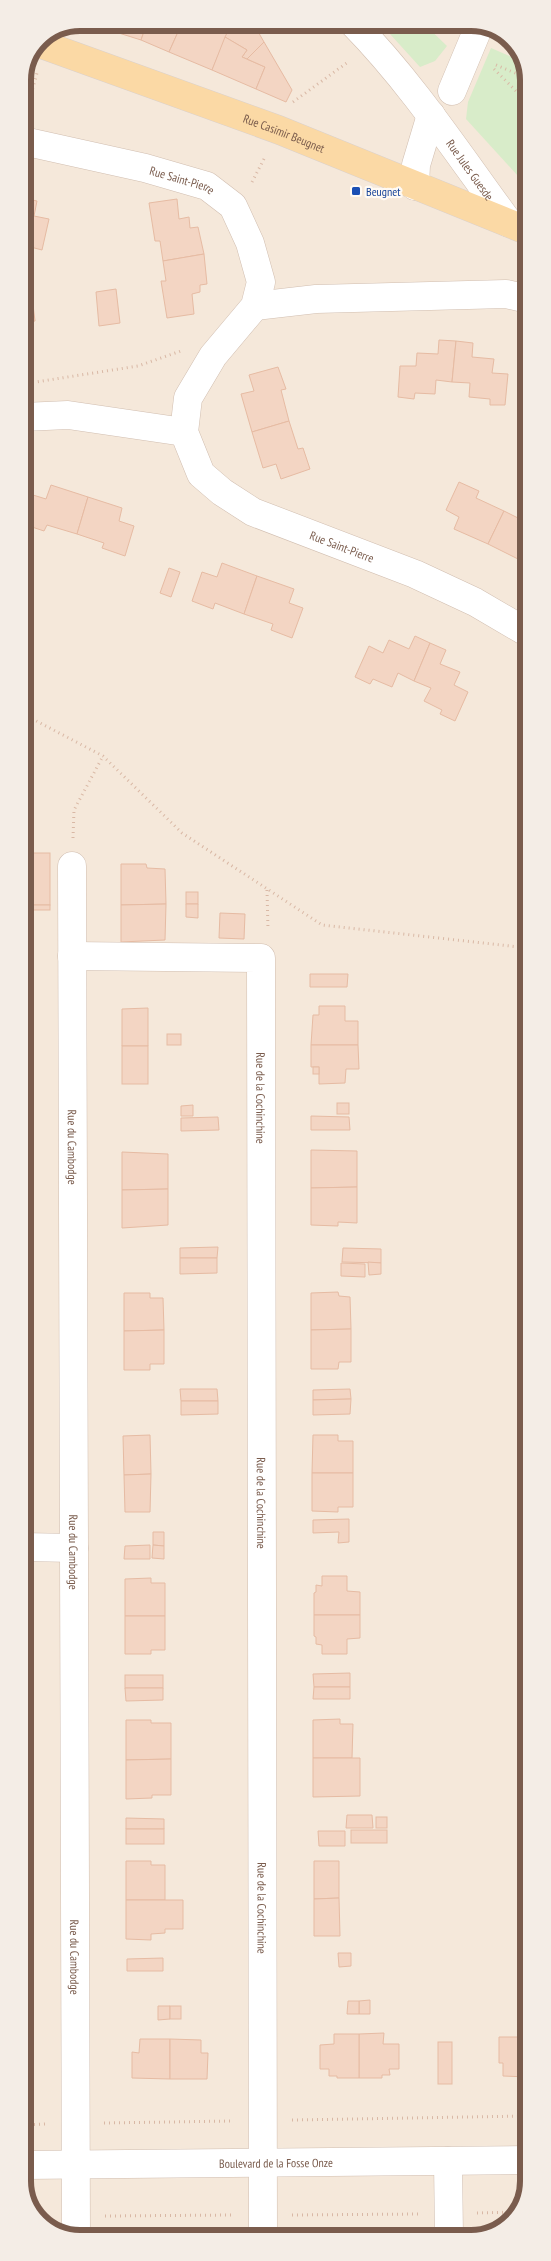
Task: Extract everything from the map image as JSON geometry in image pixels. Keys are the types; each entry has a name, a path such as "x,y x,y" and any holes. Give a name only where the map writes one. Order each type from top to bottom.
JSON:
{"main road":[{"name":"Rue Casimir Beugnet","path":"45,47 279,130 518,227"}],"street":[{"name":"Rue Jules Guesde","path":"361,31 374,44 431,115 518,227"},
{"path":"452,91 477,32"},
{"path":"415,186 416,165 431,115"},
{"name":"Rue Saint-Pierre","path":"31,131 206,186 233,206 250,243 260,282 256,306 213,356 188,398 184,432 202,474 222,492 253,512 415,574 474,602 520,629"},
{"path":"256,306 316,299 506,294 520,297"},
{"path":"31,417 68,415 184,432"},
{"name":"Rue du Cambodge","path":"72,866 76,2230"},
{"path":"72,956 261,958"},
{"name":"Rue de la Cochinchine","path":"261,958 263,2230"},
{"path":"31,1547 74,1548"},
{"name":"Boulevard de la Fosse Onze","path":"31,2164 520,2160"},
{"path":"448,2161 449,2230"}],"path":[{"path":"233,206 248,190 291,104 374,44"},
{"path":"31,94 39,53"},
{"path":"519,75 494,66 520,94"},
{"path":"31,383 138,366 183,350"},
{"path":"31,718 103,756 182,833 322,925 520,947"},
{"path":"72,866 74,810 103,756"},
{"path":"261,958 269,950 268,889"}],"shaded area":[{"path":"474,31 490,35 503,43 513,56 519,71 520,2181 515,2203 510,2211 495,2223 480,2229 77,2230 61,2226 48,2218 41,2211 32,2190 31,80 32,71 39,53 53,39 71,32"}],"green space":[{"path":"387,31 431,31 447,46 435,61 420,67"},
{"path":"491,48 514,58 520,80 520,178 466,119 468,102"}],"building":[{"path":"112,31 144,31 141,40"},
{"path":"144,31 178,31 169,52 141,40"},
{"path":"178,31 229,31 212,70 169,52"},
{"path":"228,31 258,31 264,42 247,59 242,57 247,50 225,37"},
{"path":"225,37 247,50 242,57 265,67 256,89 212,70"},
{"path":"264,42 292,90 286,102 256,89 265,67 247,59"},
{"path":"177,199 179,219 189,217 190,228 198,227 204,254 163,261 160,241 155,241 149,203"},
{"path":"31,200 37,201 34,216 49,219 42,250 31,247"},
{"path":"204,254 207,284 200,285 200,292 192,294 194,314 167,318 161,281 166,281 163,261"},
{"path":"31,289 35,321 31,322"},
{"path":"116,289 120,323 99,326 96,292"},
{"path":"439,340 456,341 452,382 436,380 435,394 415,393 414,399 398,397 400,366 416,366 417,353 438,354"},
{"path":"456,341 473,343 472,357 494,359 492,373 508,374 505,405 490,405 490,399 469,397 470,383 452,382"},
{"path":"278,367 286,389 281,390 289,421 252,432 241,394 254,391 249,375"},
{"path":"289,421 298,449 303,448 310,469 281,479 276,464 263,468 252,432"},
{"path":"459,482 479,491 476,498 504,511 488,544 454,529 459,517 446,510"},
{"path":"51,485 88,497 77,534 47,525 44,531 31,527 31,501 33,495 46,499"},
{"path":"88,497 122,508 119,521 134,526 125,556 102,548 104,543 77,534"},
{"path":"504,511 520,519 520,560 488,544"},
{"path":"222,563 257,576 244,614 215,603 213,609 192,601 202,572 217,577"},
{"path":"169,568 180,572 171,597 160,593"},
{"path":"257,576 294,589 289,603 303,608 292,638 271,630 273,624 244,614"},
{"path":"415,636 430,643 414,681 398,673 392,687 373,679 370,684 355,677 369,646 383,653 389,640 409,649"},
{"path":"430,643 446,650 440,664 460,672 454,685 468,692 455,721 440,714 442,710 424,701 431,688 414,681"},
{"path":"31,853 50,853 50,905 31,905"},
{"path":"121,864 146,864 147,868 165,869 166,904 121,905"},
{"path":"186,892 198,892 198,904 186,904"},
{"path":"166,904 165,940 121,942 121,905"},
{"path":"186,904 198,904 198,918 186,917"},
{"path":"31,905 50,905 50,910 31,910"},
{"path":"220,913 245,914 244,939 219,938"},
{"path":"310,974 348,974 347,987 310,987"},
{"path":"319,1006 345,1006 345,1021 358,1021 358,1045 311,1045 313,1015 319,1015"},
{"path":"148,1008 148,1046 122,1046 122,1009"},
{"path":"167,1034 181,1034 181,1045 167,1045"},
{"path":"311,1045 358,1045 359,1069 346,1069 345,1083 319,1084 319,1067 311,1067"},
{"path":"122,1046 148,1046 148,1084 122,1084"},
{"path":"313,1067 319,1067 319,1074 313,1074"},
{"path":"337,1103 349,1103 349,1114 337,1114"},
{"path":"193,1105 193,1116 181,1116 181,1106"},
{"path":"311,1116 349,1117 350,1130 311,1130"},
{"path":"218,1117 219,1130 181,1131 181,1118"},
{"path":"311,1150 357,1151 357,1187 311,1188"},
{"path":"122,1152 168,1154 168,1189 122,1190"},
{"path":"357,1187 357,1223 338,1222 338,1226 311,1225 311,1188"},
{"path":"168,1189 168,1225 122,1228 122,1190"},
{"path":"218,1247 217,1258 180,1258 180,1248"},
{"path":"343,1248 381,1249 381,1263 342,1262"},
{"path":"180,1258 217,1258 217,1273 180,1274"},
{"path":"368,1262 381,1263 381,1274 369,1275"},
{"path":"341,1263 365,1264 365,1277 341,1276"},
{"path":"338,1292 339,1296 350,1297 351,1329 311,1330 311,1293"},
{"path":"124,1293 150,1293 150,1298 163,1298 164,1330 124,1331"},
{"path":"351,1329 351,1362 339,1362 338,1369 311,1369 311,1330"},
{"path":"164,1330 164,1364 150,1364 150,1370 124,1370 124,1331"},
{"path":"180,1389 217,1389 218,1401 181,1401"},
{"path":"350,1389 351,1399 313,1400 313,1390"},
{"path":"351,1399 350,1414 313,1415 313,1400"},
{"path":"181,1401 218,1401 218,1414 181,1415"},
{"path":"150,1435 151,1474 124,1475 123,1436"},
{"path":"313,1435 338,1435 338,1441 353,1441 353,1473 312,1473"},
{"path":"312,1473 353,1473 353,1507 338,1507 338,1512 312,1511"},
{"path":"151,1474 150,1512 125,1512 124,1475"},
{"path":"349,1519 349,1542 338,1543 339,1532 313,1533 313,1520"},
{"path":"153,1532 164,1532 164,1546 153,1545"},
{"path":"150,1545 150,1559 124,1559 125,1546"},
{"path":"153,1545 164,1546 164,1559 152,1558"},
{"path":"322,1576 347,1576 347,1591 360,1592 360,1615 314,1615 314,1593 316,1592 316,1585 322,1586"},
{"path":"151,1578 151,1583 165,1583 165,1616 125,1616 125,1579"},
{"path":"314,1615 360,1615 360,1638 347,1639 347,1654 322,1654 322,1645 316,1644 316,1637 314,1636"},
{"path":"125,1616 165,1616 165,1650 151,1650 151,1654 125,1654"},
{"path":"350,1673 350,1687 314,1687 313,1674"},
{"path":"125,1675 163,1675 163,1688 125,1688"},
{"path":"314,1687 350,1687 350,1699 313,1699"},
{"path":"125,1688 163,1688 163,1700 126,1701"},
{"path":"340,1719 340,1724 353,1724 352,1758 313,1758 313,1720"},
{"path":"126,1720 151,1720 151,1723 171,1723 171,1759 126,1760"},
{"path":"313,1758 360,1758 360,1796 313,1797"},
{"path":"171,1759 171,1795 152,1795 152,1798 126,1799 126,1760"},
{"path":"347,1815 372,1815 373,1828 346,1828"},
{"path":"376,1817 387,1817 387,1828 376,1828"},
{"path":"31,1818 32,1818 33,1831 31,1831"},
{"path":"126,1818 164,1819 164,1829 126,1829"},
{"path":"126,1829 164,1829 164,1844 126,1844"},
{"path":"351,1830 387,1830 387,1843 351,1843"},
{"path":"31,1831 33,1831 33,1844 31,1844"},
{"path":"318,1831 345,1831 345,1846 319,1846"},
{"path":"126,1861 151,1861 151,1865 165,1865 165,1900 126,1900"},
{"path":"314,1861 339,1861 339,1898 314,1899"},
{"path":"339,1898 340,1936 314,1936 314,1899"},
{"path":"126,1900 183,1900 183,1929 165,1929 165,1933 151,1934 151,1940 126,1939"},
{"path":"338,1953 351,1953 351,1966 339,1967"},
{"path":"31,1957 33,1957 33,1970 31,1970"},
{"path":"163,1958 163,1971 127,1971 127,1959"},
{"path":"370,2000 370,2014 359,2014 359,2001"},
{"path":"348,2001 359,2001 359,2014 347,2014"},
{"path":"158,2006 170,2006 170,2019 158,2020"},
{"path":"170,2006 181,2006 181,2019 170,2019"},
{"path":"384,2033 383,2044 399,2044 399,2069 389,2069 390,2075 382,2075 382,2078 359,2078 359,2034"},
{"path":"334,2034 359,2034 359,2078 337,2078 337,2076 329,2076 329,2069 320,2069 320,2045 334,2044"},
{"path":"499,2037 520,2037 520,2077 503,2076 503,2063 499,2063"},
{"path":"140,2039 170,2039 170,2079 132,2078 132,2052 139,2053"},
{"path":"170,2039 201,2040 201,2053 208,2053 207,2079 170,2079"},
{"path":"438,2042 452,2042 452,2084 438,2084"}],"place":[{"name":"Beugnet","path":"356,191"}]}
